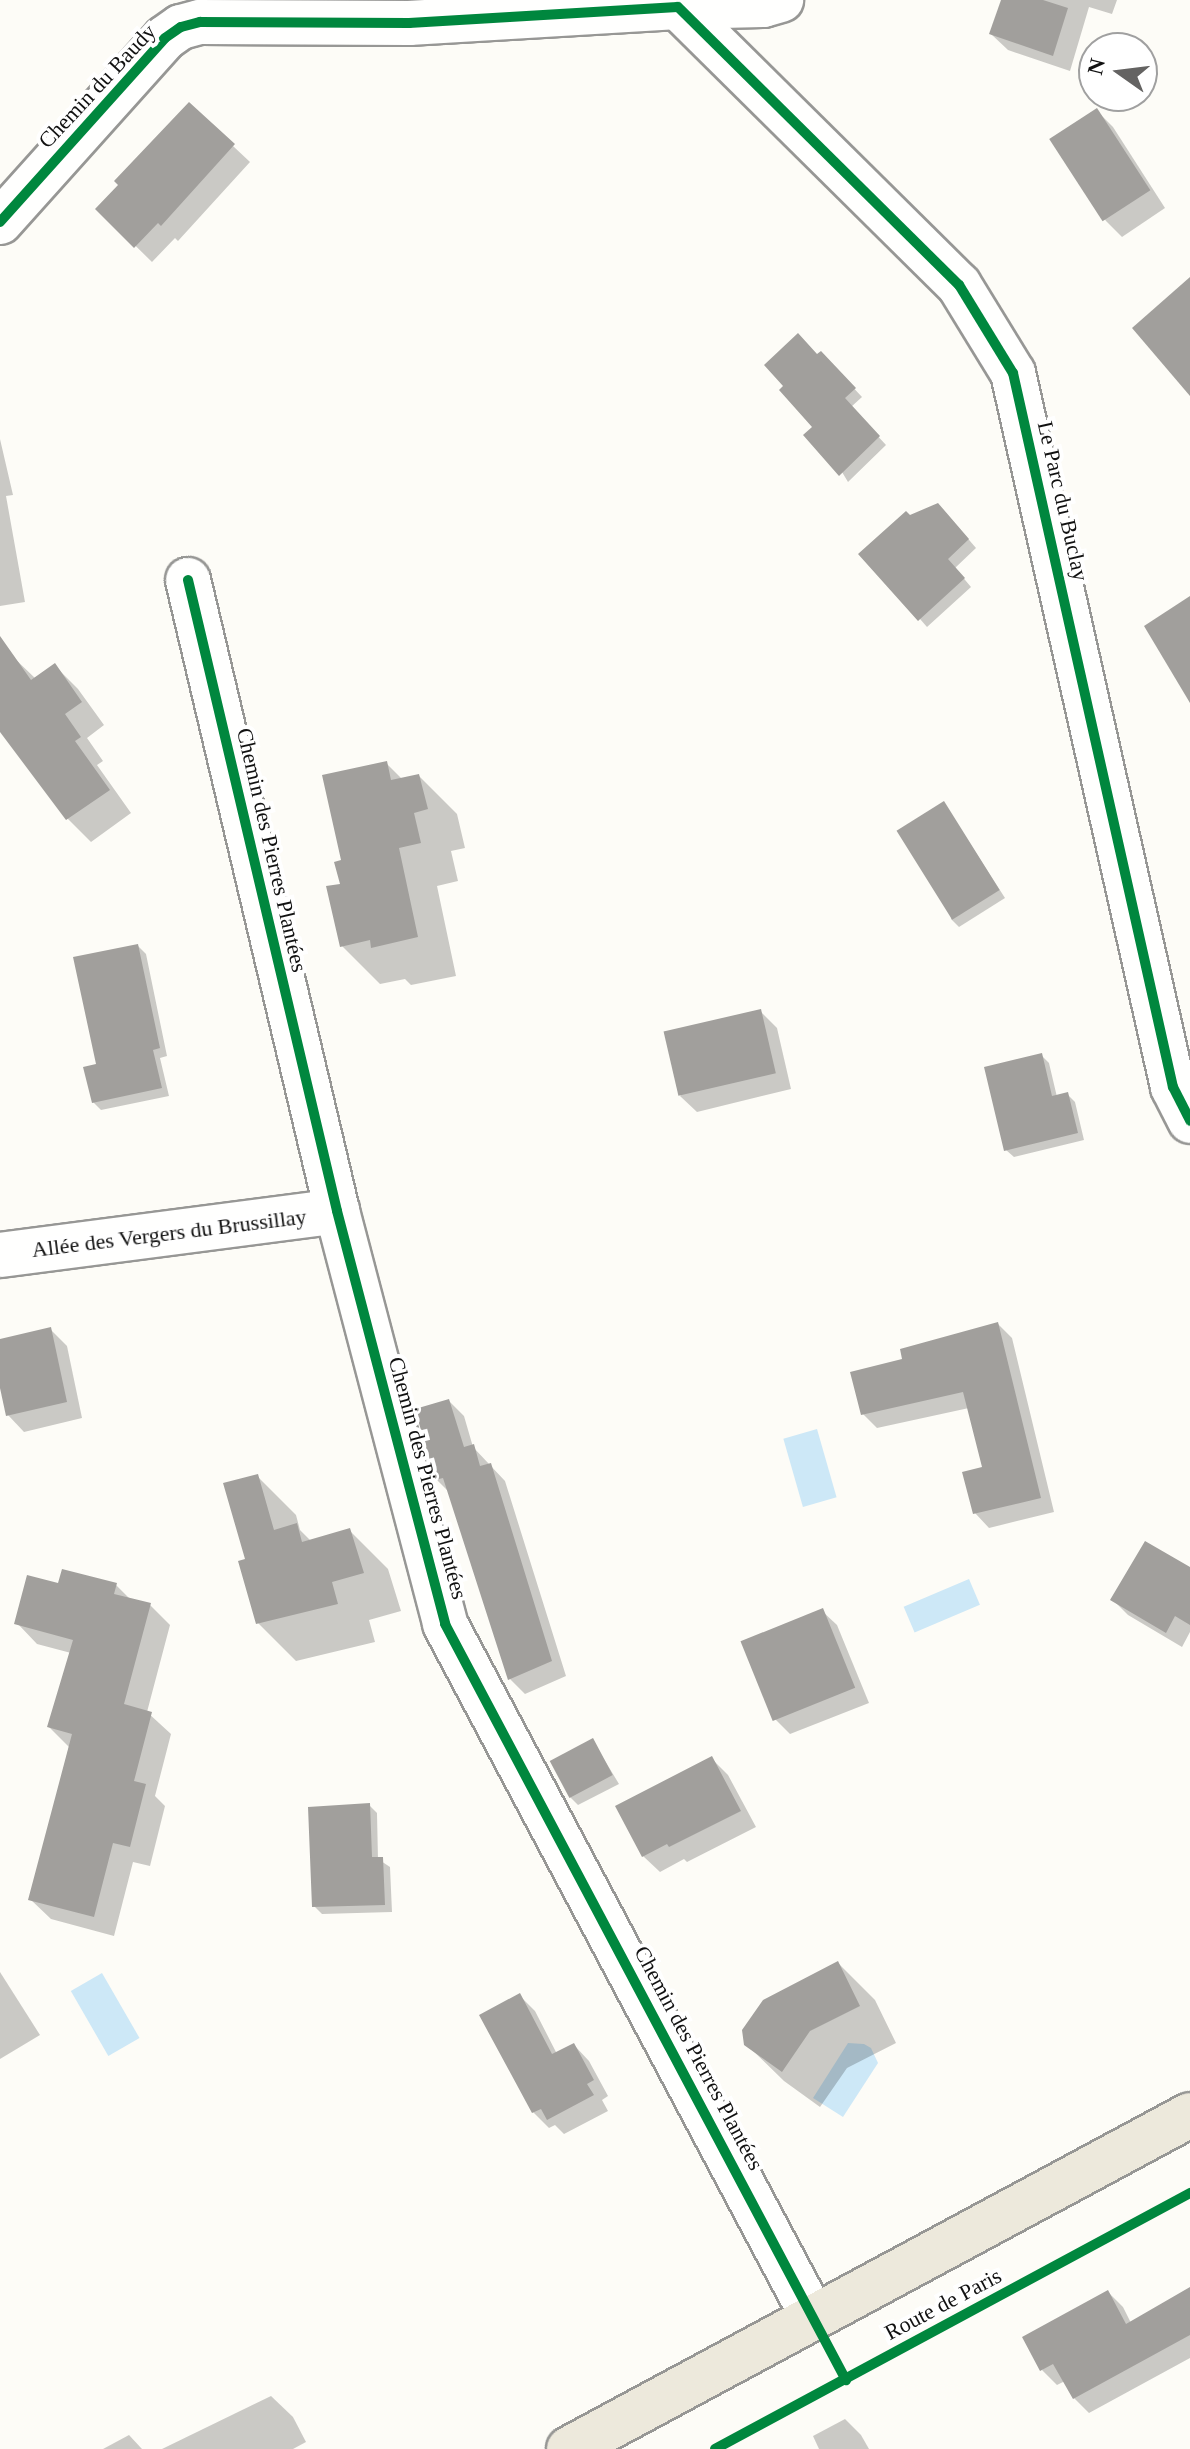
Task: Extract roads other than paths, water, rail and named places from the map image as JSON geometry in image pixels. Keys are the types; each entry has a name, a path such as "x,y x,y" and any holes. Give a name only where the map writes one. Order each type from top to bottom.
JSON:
{"main road":[{"path":"569,2449 1190,2115"}],"street":[{"name":"Chemin du Baudy","path":"0,222 165,38 181,27 200,22 409,23 673,3 763,5 781,0"},
{"name":"Le Parc du Buclay","path":"673,3 959,285 1013,373 1173,1087 1190,1121"},
{"name":"Chemin des Pierres Plantées","path":"188,580 337,1211 445,1624 813,2317"},
{"name":"Allée des Vergers du Brussillay","path":"0,1255 337,1211"}],"water":[{"path":"817,1429 837,1497 803,1507 783,1439"},
{"path":"969,1579 980,1605 915,1633 904,1607"},
{"path":"102,1973 140,2038 108,2056 71,1991"},
{"path":"848,2043 864,2044 871,2048 878,2063 843,2117 813,2098"}]}
